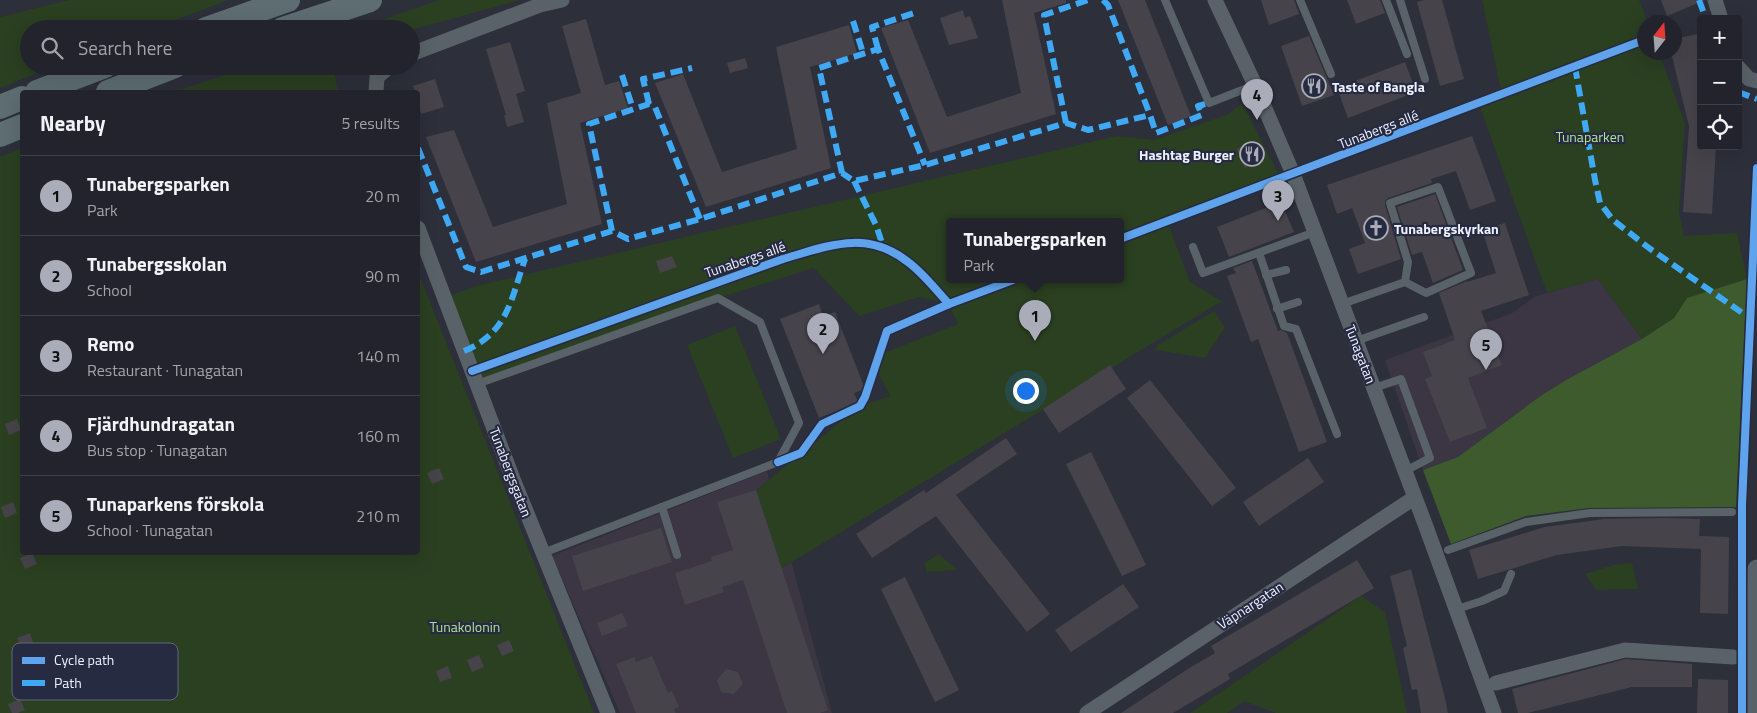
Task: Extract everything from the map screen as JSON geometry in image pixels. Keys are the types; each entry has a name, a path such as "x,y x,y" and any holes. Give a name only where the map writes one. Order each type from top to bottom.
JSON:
{"main road":[{"path":"231,20 288,0"},
{"path":"310,20 370,0"},
{"path":"42,90 81,75"},
{"path":"113,90 152,75"},
{"path":"0,107 20,99"},
{"path":"0,135 20,127"}],"street":[{"path":"420,51 540,5 562,0"},
{"name":"Tunagatan","path":"1215,0 1255,85 1293,174 1457,609 1494,713"},
{"path":"1714,0 1720,15"},
{"path":"1742,71 1749,79 1757,81"},
{"path":"376,90 377,77 379,75"},
{"name":"Tunabergsgatan","path":"420,233 477,384 608,713"},
{"name":"Väpnargatan","path":"1087,713 1414,498"},
{"path":"1753,713 1757,569"},
{"path":"1496,684 1625,650 1733,657"}],"lane":[{"path":"1165,0 1209,103 1255,85"},
{"path":"1300,0 1331,74"},
{"path":"1386,0 1407,54"},
{"path":"1400,0 1425,79"},
{"path":"1342,304 1405,282 1426,293 1471,273 1438,187 1390,203 1408,262 1405,282"},
{"path":"1192,247 1203,273 1315,232"},
{"path":"1259,252 1284,326 1296,329 1337,434"},
{"path":"1266,275 1286,270"},
{"path":"477,384 718,298 760,322 799,423 778,462 544,554"},
{"path":"1277,309 1298,302"},
{"path":"1356,342 1424,317"},
{"path":"1374,388 1401,379 1430,458 1405,471"},
{"path":"662,507 677,555"},
{"path":"1448,550 1526,522 1590,514 1732,512"},
{"path":"1457,609 1504,591 1511,574"}],"shaded area":[{"path":"1598,279 1642,339 1566,380 1539,397 1458,457 1423,470 1385,360 1512,313 1536,296"},
{"path":"767,471 832,713 620,713 552,556"}],"green space":[{"path":"69,0 229,0 175,20 20,20 20,75 32,75 0,88 0,17"},
{"path":"439,0 520,0 420,28 420,20 381,20"},
{"name":"Tunaparken","path":"1482,0 1639,0 1645,15 1637,15 1637,60 1662,60 1685,123 1679,211 1684,236 1737,233 1747,279 1687,298 1674,318 1642,339 1598,279 1547,293 1480,107 1502,95"},
{"path":"225,75 335,75 338,90 179,90"},
{"path":"1242,103 1281,179 1167,221 1190,282 1222,301 782,568 756,490 860,406 890,396 871,358 958,324 949,304 919,297 859,316 814,268 718,298 477,384 444,298 476,286 1117,136 1155,140 1229,114"},
{"name":"Tunakolonin","path":"20,149 20,555 420,555 420,277 594,713 0,713 0,157"},
{"path":"1747,279 1736,507 1589,508 1526,516 1451,544 1423,470 1458,457 1539,397 1566,380 1642,339 1674,318 1687,298"},
{"path":"1214,311 1225,327 1205,358 1155,350 1158,345"},
{"path":"735,326 781,439 733,458 687,345"},
{"path":"939,554 957,570 927,572 924,563"},
{"path":"1632,563 1638,589 1596,590 1585,574 1613,565"},
{"path":"1361,596 1385,612 1407,713 1276,713 1244,701 1227,713 1190,713"}],"building":[{"path":"1002,0 1066,0 1066,3 1034,13 1056,114 930,153 881,28 908,20 947,117 1021,93"},
{"path":"1118,0 1145,0 1191,116 1168,125"},
{"path":"1261,0 1294,0 1299,14 1269,25"},
{"path":"1347,0 1380,0 1385,13 1356,24"},
{"path":"1442,0 1464,79 1440,86 1417,2"},
{"path":"1661,0 1705,0 1669,15 1667,15"},
{"path":"963,10 965,18 970,16 978,38 949,45 940,18"},
{"path":"586,19 605,85 619,81 628,108 580,123 602,224 476,262 426,137 454,130 493,227 567,204 547,103 581,93 562,26"},
{"path":"849,25 857,53 810,67 831,168 706,207 655,83 683,74 722,172 797,149 776,47"},
{"path":"1697,34 1697,150 1716,150 1712,214 1683,212 1689,126 1673,60 1682,60 1682,37"},
{"path":"1309,36 1334,95 1302,106 1281,46"},
{"path":"510,42 525,91 516,94 524,122 507,127 504,115 506,115 486,49"},
{"path":"745,58 748,68 730,73 727,63"},
{"path":"1405,62 1416,92 1348,118 1337,88"},
{"path":"435,79 444,107 421,114 420,90 414,90 413,86"},
{"path":"1472,136 1496,201 1470,210 1456,171 1431,179 1432,183 1388,198 1385,201 1385,205 1401,259 1358,274 1349,249 1365,243 1352,208 1337,214 1327,185"},
{"path":"1253,143 1261,162 1245,168 1237,149"},
{"path":"1435,194 1463,270 1433,283 1422,252 1412,255 1397,207"},
{"path":"1281,202 1294,232 1229,257 1217,227"},
{"path":"1505,223 1529,295 1481,311 1502,365 1468,378 1487,428 1450,442 1425,379 1432,376 1423,352 1455,340 1439,293 1467,281 1496,273 1482,230"},
{"path":"672,256 677,267 660,273 656,261"},
{"path":"1252,261 1278,331 1281,330 1287,333 1327,442 1299,452 1258,339 1251,342 1227,276 1236,273 1233,268"},
{"path":"819,304 823,316 835,312 865,389 854,393 858,402 819,418 780,319"},
{"path":"1110,365 1126,389 1059,433 1043,409"},
{"path":"1150,380 1236,488 1212,506 1127,398"},
{"path":"17,419 20,430 9,435 5,424"},
{"path":"1006,438 1017,454 956,495 1050,614 1027,632 936,516 872,558 856,534 924,490 926,493"},
{"path":"1091,452 1146,565 1122,576 1066,464"},
{"path":"1308,458 1324,482 1259,526 1243,502"},
{"path":"439,468 444,479 432,484 427,473"},
{"path":"756,490 828,710 820,713 787,713 743,580 722,587 724,592 685,605 675,573 712,561 711,557 733,550 717,502"},
{"path":"13,502 17,513 5,518 1,507"},
{"path":"1604,519 1700,519 1699,536 1729,537 1728,614 1700,613 1701,549 1622,546 1557,555 1478,579 1469,550 1545,527"},
{"path":"661,528 672,562 583,591 572,556"},
{"path":"33,555 37,564 25,569 20,558"},
{"path":"1357,560 1374,588 1228,674 1230,679 1173,713 1121,713 1215,653 1211,646"},
{"path":"1411,569 1448,713 1421,713 1417,689 1412,690 1403,648 1407,646 1390,576"},
{"path":"905,577 959,690 935,702 881,589"},
{"path":"1123,584 1139,607 1071,652 1055,630"},
{"path":"622,613 628,626 602,636 597,623"},
{"path":"30,633 33,643 19,643 17,638"},
{"path":"509,640 514,651 502,656 497,645"},
{"path":"479,655 484,667 472,672 467,660"},
{"path":"652,656 668,693 672,691 679,707 674,709 676,713 636,713 616,664 634,657 636,662"},
{"path":"1626,659 1692,664 1692,687 1632,687 1528,713 1518,713 1512,689"},
{"path":"448,666 452,678 440,682 436,671"},
{"path":"726,669 738,672 743,684 734,694 721,692 717,680"},
{"path":"1698,679 1728,680 1728,713 1697,713"},
{"path":"20,700 25,710 12,713 8,704"}],"marked path":[{"path":"1066,123 1044,15 1088,0"},
{"path":"1103,0 1108,5 1150,115"},
{"path":"1699,0 1705,15"},
{"path":"878,49 872,27 917,12"},
{"path":"853,21 863,53"},
{"path":"842,173 819,68 878,49 925,165"},
{"path":"1575,67 1600,203 1613,220 1649,248 1751,319"},
{"path":"649,104 643,79 692,68"},
{"path":"622,75 633,109"},
{"path":"1742,93 1757,99"},
{"path":"420,153 466,267 481,272 612,231 628,239 700,219 842,173 854,181 925,165 1066,123 1088,130 1150,115 1156,133 1202,115 1198,106 1209,103"},
{"path":"612,231 589,124 649,104 655,107 700,219"},
{"path":"854,181 876,225 883,246"},
{"path":"464,351 479,344 499,325 511,301 525,259"}],"cycle path":[{"name":"Tunabergs allé","path":"1124,237 1637,43"},
{"path":"1742,713 1742,505 1757,168"},
{"name":"Tunabergs allé","path":"472,371 783,259 816,249 847,243 862,243 892,252 919,271 949,304"},
{"path":"778,462 801,453 822,424 860,406 865,397 887,331 949,304 1005,283"}],"place":[{"name":"Taste of Bangla","path":"1314,86"},
{"name":"Fjärdhundragatan","path":"1257,120"},
{"name":"Hashtag Burger","path":"1252,154"},
{"name":"Remo","path":"1278,221"},
{"name":"Tunabergskyrkan","path":"1376,228"},
{"name":"Tunabergsparken","path":"1035,341"},
{"name":"Tunabergsskolan","path":"823,354"},
{"name":"Tunaparkens förskola","path":"1486,370"}]}
